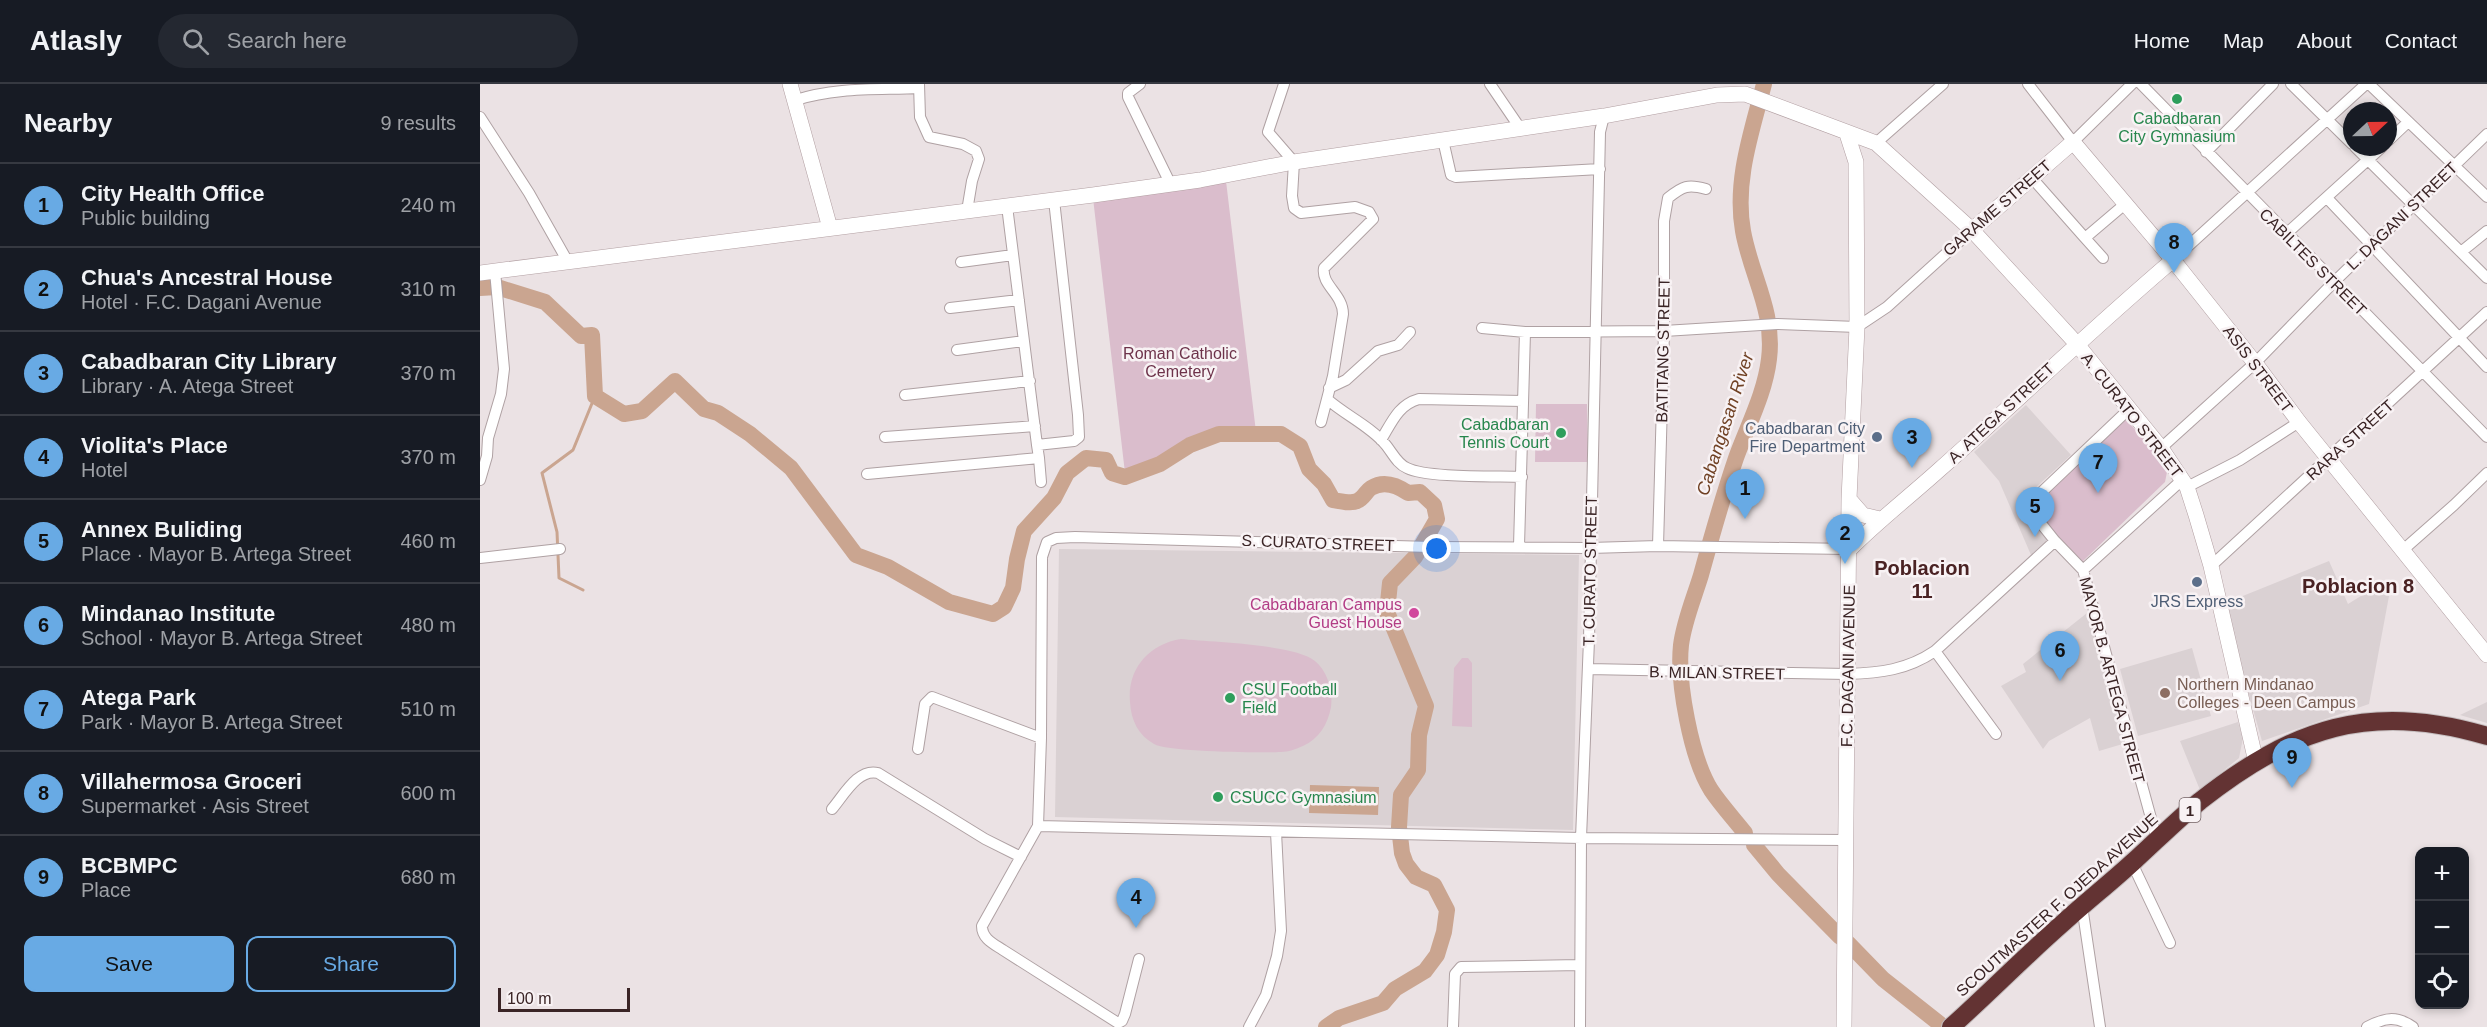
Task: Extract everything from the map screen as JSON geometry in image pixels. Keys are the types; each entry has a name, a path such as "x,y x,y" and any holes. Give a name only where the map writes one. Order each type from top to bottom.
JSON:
{"highway":[{"name":"SCOUTMASTER F. OJEDA AVENUE","path":"1951,1027 2082,906 2199,803 2256,762 2299,739 2339,726 2368,721 2440,724 2487,736"}],"main road":[{"path":"790,84 830,228"},
{"path":"1706,97 1718,84"},
{"path":"1732,84 1754,97 1847,134 1876,143 1856,162"},
{"path":"492,277 568,262 830,228 921,219 1200,180 1294,162 1598,117 1706,97 1754,97"},
{"name":"F.C. DAGANI AVENUE","path":"1844,1027 1849,499 1857,327 1856,162 1847,134"},
{"name":"GARAME STREET","path":"1972,230 2073,142"},
{"name":"ASIS STREET","path":"2073,142 2173,260 2256,363 2299,422 2487,655"},
{"name":"A. CURATO STREET","path":"1876,143 1972,230 2076,343 2128,411 2161,448 2185,484 2211,566 2256,762"},
{"name":"A. ATEGA STREET","path":"1850,549 1880,519 1938,471 2076,343 2173,260"},
{"path":"1849,499 1863,515 1880,519"}],"street":[{"path":"1140,84 1128,93 1128,97 1170,183"},
{"path":"1284,84 1268,132 1294,162 1292,196 1294,208 1301,213 1355,207 1369,212 1373,219 1372,224 1324,268 1325,280 1340,299 1343,309 1321,422"},
{"path":"1490,84 1520,128"},
{"path":"1876,143 1943,84"},
{"name":"ASIS STREET","path":"2028,84 2073,142"},
{"name":"GARAME STREET","path":"2073,142 2132,84"},
{"name":"CABILTES STREET","path":"2141,84 2333,283 2487,437"},
{"path":"2205,152 2273,84"},
{"path":"2291,84 2343,136"},
{"path":"2368,84 2487,197"},
{"name":"A. ATEGA STREET","path":"2173,260 2326,118 2368,84"},
{"path":"796,100 840,90 919,86 920,117 929,137 963,144 976,151 979,159 972,181 967,211"},
{"path":"480,117 529,193 568,262"},
{"name":"T. CURATO STREET","path":"1580,1027 1581,838 1600,169 1598,117"},
{"path":"2397,132 2408,122"},
{"name":"L. DAGANI STREET","path":"2161,448 2256,363 2333,283 2487,134"},
{"path":"1443,140 1451,175 1456,177 1600,169"},
{"path":"2364,156 2487,278"},
{"path":"2286,234 2372,156"},
{"path":"2032,178 2103,258"},
{"name":"BATITANG STREET","path":"1658,546 1664,331 1664,221 1668,198 1679,189 1691,185 1706,189"},
{"path":"2327,198 2487,367"},
{"path":"1037,446 1074,441 1078,437 1079,429 1054,200"},
{"path":"2085,238 2125,204"},
{"path":"1007,206 1041,482"},
{"name":"GARAME STREET","path":"1857,327 1887,307 1972,230"},
{"path":"2461,252 2487,231"},
{"path":"961,262 1013,255"},
{"path":"480,480 487,456 488,438 501,394 504,369 492,277"},
{"path":"950,308 1019,300"},
{"name":"RARA STREET","path":"2211,566 2423,372 2457,337 2487,312"},
{"path":"1482,328 1524,332 1596,332 1664,331 1777,324 1857,327"},
{"path":"1519,546 1524,332"},
{"path":"1328,393 1346,380 1369,357 1381,349 1398,345 1410,333"},
{"path":"957,350 1023,341"},
{"path":"905,395 1030,381"},
{"path":"1328,393 1381,440 1399,463 1407,469 1426,473 1522,477"},
{"path":"1381,440 1401,408 1419,399 1523,401"},
{"name":"MAYOR B. ARTEGA STREET","path":"2128,411 2028,503 2028,510 2083,570 2157,840"},
{"path":"2083,570 2185,484 2240,460 2299,422"},
{"path":"885,437 1035,426"},
{"path":"867,474 1039,458"},
{"path":"2403,550 2487,473"},
{"name":"S. CURATO STREET","path":"1041,738 1042,556 1047,542 1056,538 1431,547 1658,546 1850,549"},
{"name":"B. MILAN STREET","path":"1587,669 1693,673 1846,674 1886,672 1902,668 1921,661 1935,651 2055,541"},
{"path":"480,558 555,549"},
{"path":"1935,651 1996,734"},
{"path":"918,749 925,704 932,698 1041,738 1038,826 982,926 985,938 1118,1023 1122,1021 1125,1014 1139,959"},
{"path":"832,809 860,776 871,771 985,839 1021,857"},
{"path":"1038,826 1581,838 1844,840"},
{"path":"1249,1027 1266,994 1277,956 1281,931 1276,832"},
{"path":"2132,863 2170,943"},
{"path":"2082,906 2100,1027"},
{"path":"1453,1027 1455,974 1461,967 1580,966"},
{"path":"2367,1027 2380,1020 2394,1018 2412,1027"}],"shaded area":[{"path":"2026,405 2071,455 2019,503 2049,541 2031,555 1999,481 1974,452"},
{"path":"1059,549 1579,555 1573,830 1055,817"},
{"path":"2329,561 2348,604 2369,591 2389,596 2369,704 2262,741 2223,604"},
{"path":"2092,609 2126,743 2099,751 2090,718 2049,741 2043,749 2001,686 2026,672 2023,664"},
{"name":"Northern Mindanao Colleges - Deen Campus","path":"2192,648 2211,716 2138,736 2120,669"},
{"path":"2487,702 2487,723 2460,715"},
{"path":"2238,722 2243,738 2239,758 2200,790 2180,741"},
{"path":"1310,785 1379,787 1378,815 1309,813"}],"green space":[{"name":"Roman Catholic Cemetery","path":"1226,181 1256,432 1218,429 1187,441 1158,464 1125,473 1093,198"},
{"name":"Cabadbaran Tennis Court","path":"1536,404 1587,404 1588,462 1535,462"},
{"path":"2127,420 2165,465 2167,472 2165,482 2083,561 2079,561 2031,507 2122,422"},
{"name":"CSU Football Field","path":"1181,639 1271,647 1305,655 1315,661 1320,665 1329,682 1331,695 1330,713 1322,730 1309,743 1284,752 1177,749 1154,744 1140,732 1134,721 1130,702 1132,679 1142,660 1150,652 1159,646"},
{"path":"1462,658 1468,658 1472,663 1472,727 1452,726 1454,668"}],"waterway":[{"name":"Cabangasan River","path":"1745,833 1711,790 1697,759 1683,699 1680,661 1682,636 1687,618 1731,472 1760,397 1769,359 1769,325 1766,309 1747,247 1741,212 1746,156 1764,84"},
{"path":"480,288 497,287 545,302 581,336 592,335 595,396 624,414 642,411 675,381 704,409 718,413 750,434 791,468 856,555 888,567 949,602 993,614 1004,607 1013,588 1024,531 1054,498 1067,473 1086,458 1106,460 1112,473 1125,477 1160,464 1190,445 1219,434 1281,434 1300,446 1309,469 1324,484 1333,500 1355,502 1371,488 1381,484 1395,486 1408,493 1420,492 1434,505 1437,519 1415,557 1390,583 1387,612 1426,706 1419,735 1418,770 1401,795 1399,827 1402,853 1406,864 1416,877 1434,885 1447,910 1444,932 1437,955 1425,971 1395,989 1383,1003 1339,1018 1326,1027"},
{"path":"583,590 559,578 557,532 542,473 573,450 595,396"},
{"name":"Cabangasan River","path":"1754,845 1778,874 1840,937"},
{"name":"Cabangasan River","path":"1848,943 1883,979 1940,1024"}],"place":[{"name":"Cabadbaran City Gymnasium","path":"2177,99"},
{"name":"Villahermosa Groceri","path":"2174,273"},
{"name":"Cabadbaran Tennis Court","path":"1561,433"},
{"name":"Cabadbaran City Fire Department","path":"1877,437"},
{"name":"Cabadbaran City Library","path":"1912,468"},
{"name":"Atega Park","path":"2098,493"},
{"name":"City Health Office","path":"1745,519"},
{"name":"Annex Buliding","path":"2035,537"},
{"name":"Chua's Ancestral House","path":"1845,564"},
{"name":"JRS Express","path":"2197,582"},
{"name":"Cabadbaran Campus Guest House","path":"1414,613"},
{"name":"Mindanao Institute","path":"2060,681"},
{"name":"Northern Mindanao Colleges - Deen Campus","path":"2165,693"},
{"name":"CSU Football Field","path":"1230,698"},
{"name":"BCBMPC","path":"2292,788"},
{"name":"CSUCC Gymnasium","path":"1218,797"},
{"name":"Violita's Place","path":"1136,928"}],"district":[{"name":"Poblacion 11","path":"1922,580"},
{"name":"Poblacion 8","path":"2358,586"}]}
